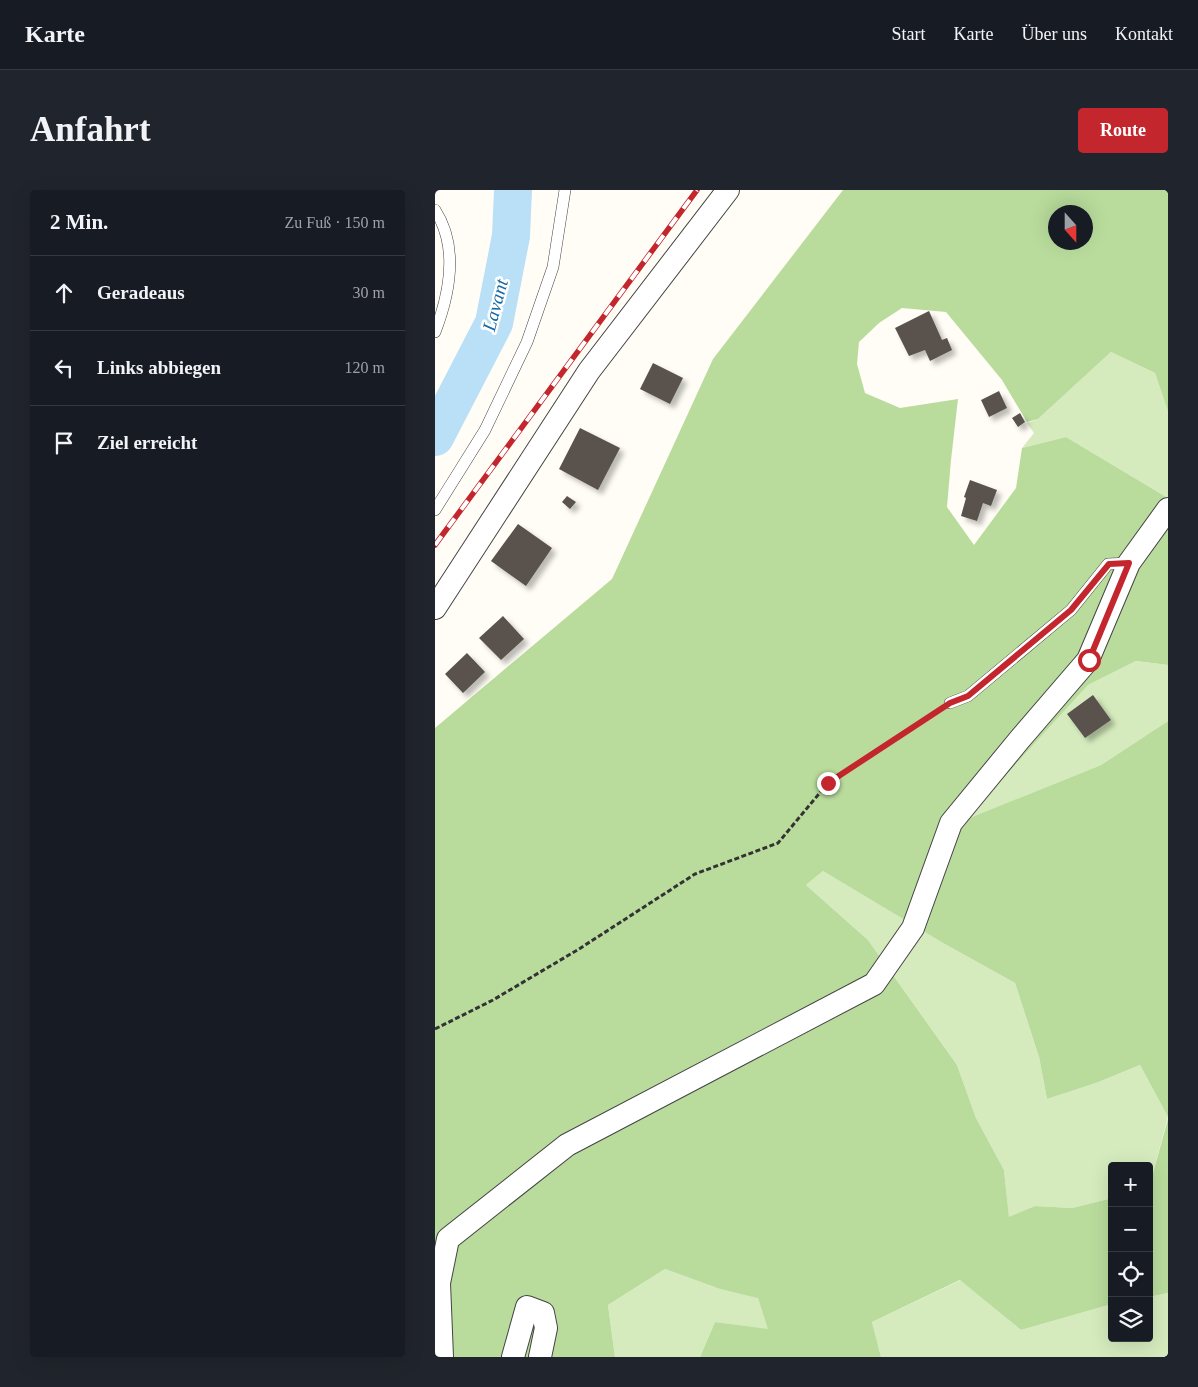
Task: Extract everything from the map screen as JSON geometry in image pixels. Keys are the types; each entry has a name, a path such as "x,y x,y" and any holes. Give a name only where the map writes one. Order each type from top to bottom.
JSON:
{"street":[{"path":"435,608 589,371 727,190"},
{"path":"442,1357 439,1283 448,1239 567,1145 875,984 913,928 951,824 1020,739 1089,660 1129,563 1168,509"},
{"path":"513,1357 527,1307 543,1313 546,1328 540,1357"}],"lane":[{"path":"435,510 485,430 527,342 553,267 565,190"},
{"path":"435,210 447,232 450,258 442,314 435,332"},
{"path":"950,703 968,696 1071,610 1109,564 1129,563"}],"path":[{"path":"435,1028 493,1000 571,954 695,874 778,843 828,783 950,703"}],"green space":[{"path":"843,190 1168,190 1168,411 1155,373 1111,352 1038,419 1027,422 1002,380 946,312 902,308 879,323 859,342 857,364 865,393 900,408 958,399 947,507 974,545 1016,488 1022,448 1066,437 1168,498 1168,665 1136,661 1088,685 965,820 1101,765 1168,721 1168,1117 1140,1065 1096,1083 1047,1099 1039,1057 1015,983 943,943 823,871 806,885 868,940 957,1065 976,1118 1004,1170 1009,1217 1035,1206 1072,1208 1108,1199 1108,1305 1021,1330 960,1280 872,1322 881,1357 700,1357 715,1322 768,1329 758,1298 720,1289 665,1269 608,1305 615,1357 435,1357 435,728 612,579 713,359"},
{"path":"1111,352 1155,373 1168,410 1168,498 1066,437 1022,448 1034,433 1027,423 1038,419"},
{"path":"1136,661 1168,665 1168,721 1101,765 964,821 1088,685"},
{"path":"823,871 943,943 1015,983 1039,1057 1047,1099 1096,1083 1140,1065 1168,1117 1153,1172 1153,1162 1108,1162 1108,1199 1072,1208 1035,1206 1009,1218 1004,1170 976,1118 957,1065 868,940 806,885"},
{"path":"1168,1119 1168,1293 1153,1296 1153,1207 1153,1173"},
{"path":"665,1269 720,1289 758,1297 769,1330 715,1322 700,1357 615,1357 608,1305"},
{"path":"961,1280 1021,1330 1108,1305 1108,1342 1153,1342 1153,1296 1168,1293 1168,1357 881,1357 872,1322"}],"building":[{"path":"929,311 942,340 947,338 952,350 930,361 925,350 909,356 895,328"},
{"path":"653,363 683,378 670,404 640,389"},
{"path":"999,391 1007,408 989,417 981,400"},
{"path":"1020,413 1025,422 1018,427 1012,418"},
{"path":"580,428 620,448 598,490 559,469"},
{"path":"970,480 997,490 991,506 983,503 977,521 961,516 966,498 964,497"},
{"path":"567,496 576,502 570,509 562,502"},
{"path":"518,524 552,548 526,586 491,561"},
{"path":"503,616 524,639 501,660 479,638"},
{"path":"467,653 485,672 463,693 445,674"},
{"path":"1093,695 1111,720 1085,738 1067,714"}],"waterway":[{"name":"Lavant","path":"435,437 494,323 511,236 513,190"}],"railway":[{"path":"435,545 697,190"}],"route":[{"path":"828,783 950,703 968,696 1071,610 1109,564 1129,563 1089,660"}]}
